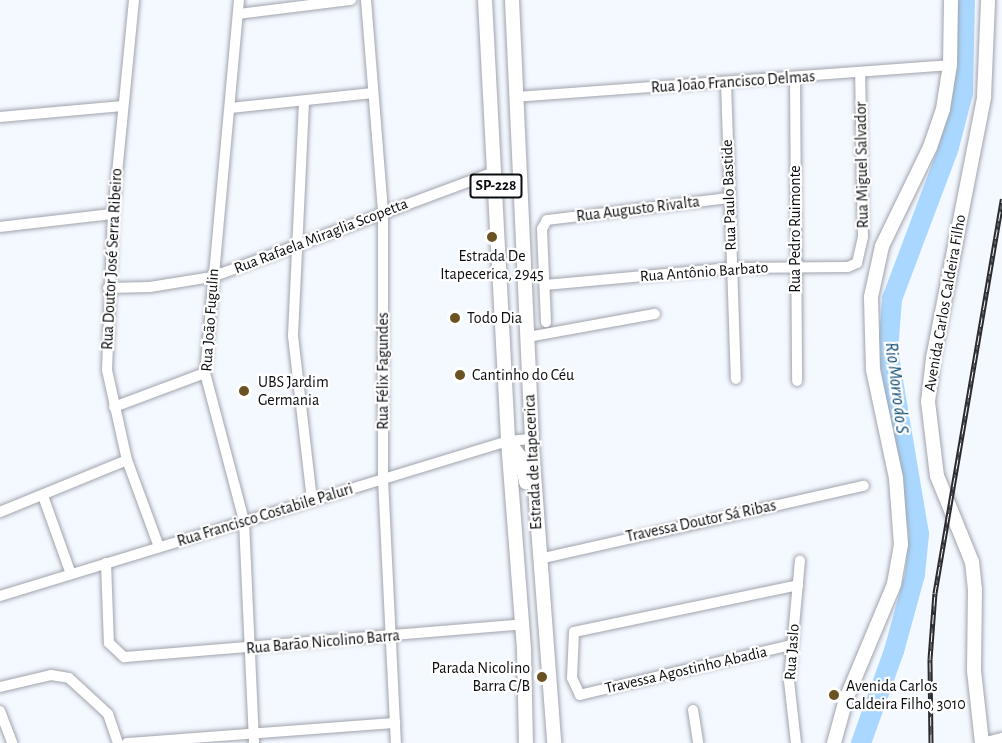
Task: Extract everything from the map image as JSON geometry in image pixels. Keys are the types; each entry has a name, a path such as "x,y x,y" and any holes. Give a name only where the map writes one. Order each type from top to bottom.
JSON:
{"main road":[{"name":"Estrada de Itapecerica","path":"485,0 508,441 522,624 526,743"},
{"name":"Estrada de Itapecerica","path":"512,0 531,439 554,743"},
{"path":"834,743 846,699 894,584 901,545 896,478 870,336 875,269 896,215 930,147 943,108 950,64 951,0"},
{"name":"Avenida Carlos Caldeira Filho","path":"982,743 974,670 975,590 972,562 937,476 928,402 933,358 984,97 988,0"},
{"path":"508,441 524,468 528,538 538,595 542,599"}],"street":[{"name":"Rua Doutor José Serra Ribeiro","path":"134,0 113,214 108,288 107,370 127,460 159,547"},
{"name":"Rua João Fugulin","path":"239,0 205,373 244,521 254,738"},
{"path":"238,14 351,0"},
{"name":"Rua Félix Fagundes","path":"366,0 383,211 383,479 396,743"},
{"name":"Rua João Francisco Delmas","path":"515,97 950,64"},
{"name":"Rua Miguel Salvador","path":"860,72 860,259"},
{"name":"Rua Pedro Ruimonte","path":"795,77 797,381"},
{"name":"Rua Paulo Bastide","path":"726,82 728,198 736,379"},
{"path":"230,108 373,93"},
{"path":"304,102 294,363 312,500"},
{"path":"0,117 123,106"},
{"name":"Rua Rafaela Miraglia Scopetta","path":"108,288 150,287 212,277 298,246 383,211 495,172"},
{"name":"Rua Augusto Rivalta","path":"545,285 542,229 547,220 728,198"},
{"path":"0,227 113,214"},
{"name":"Rua Antônio Barbato","path":"545,285 731,268 848,267 860,259"},
{"path":"545,285 546,322"},
{"path":"528,337 655,314"},
{"path":"114,406 205,373"},
{"name":"Rua Francisco Costabile Paluri","path":"0,596 508,441 531,439"},
{"path":"0,512 127,460"},
{"name":"Travessa Doutor Sá Ribas","path":"539,559 864,486"},
{"path":"43,496 71,574"},
{"name":"Rua Jaslo","path":"796,743 789,681 800,560"},
{"name":"Rua Barão Nicolino Barra","path":"106,563 109,643 124,657 391,637 522,624"},
{"name":"Travessa Agostinho Abadia","path":"791,645 580,695 572,678 574,632 798,585"},
{"path":"0,687 51,675 69,678 108,714 118,743"},
{"path":"693,710 698,743"},
{"path":"0,711 12,743"},
{"path":"127,743 254,738 395,723"},
{"path":"982,743 1002,738"}],"waterway":[{"name":"Rio Morro do S","path":"861,743 894,651 915,574 919,534 888,351 892,299 949,147 963,93 965,0"}],"railway":[{"path":"931,743 930,659 935,593 1002,199"}],"place":[{"name":"Estrada De Itapecerica, 2945","path":"492,237"},
{"name":"Todo Dia","path":"455,318"},
{"name":"Cantinho do Céu","path":"460,375"},
{"name":"UBS Jardim Germania","path":"244,391"},
{"name":"Parada Nicolino Barra C/B","path":"542,677"},
{"name":"Avenida Carlos Caldeira Filho, 3010","path":"834,695"}]}
